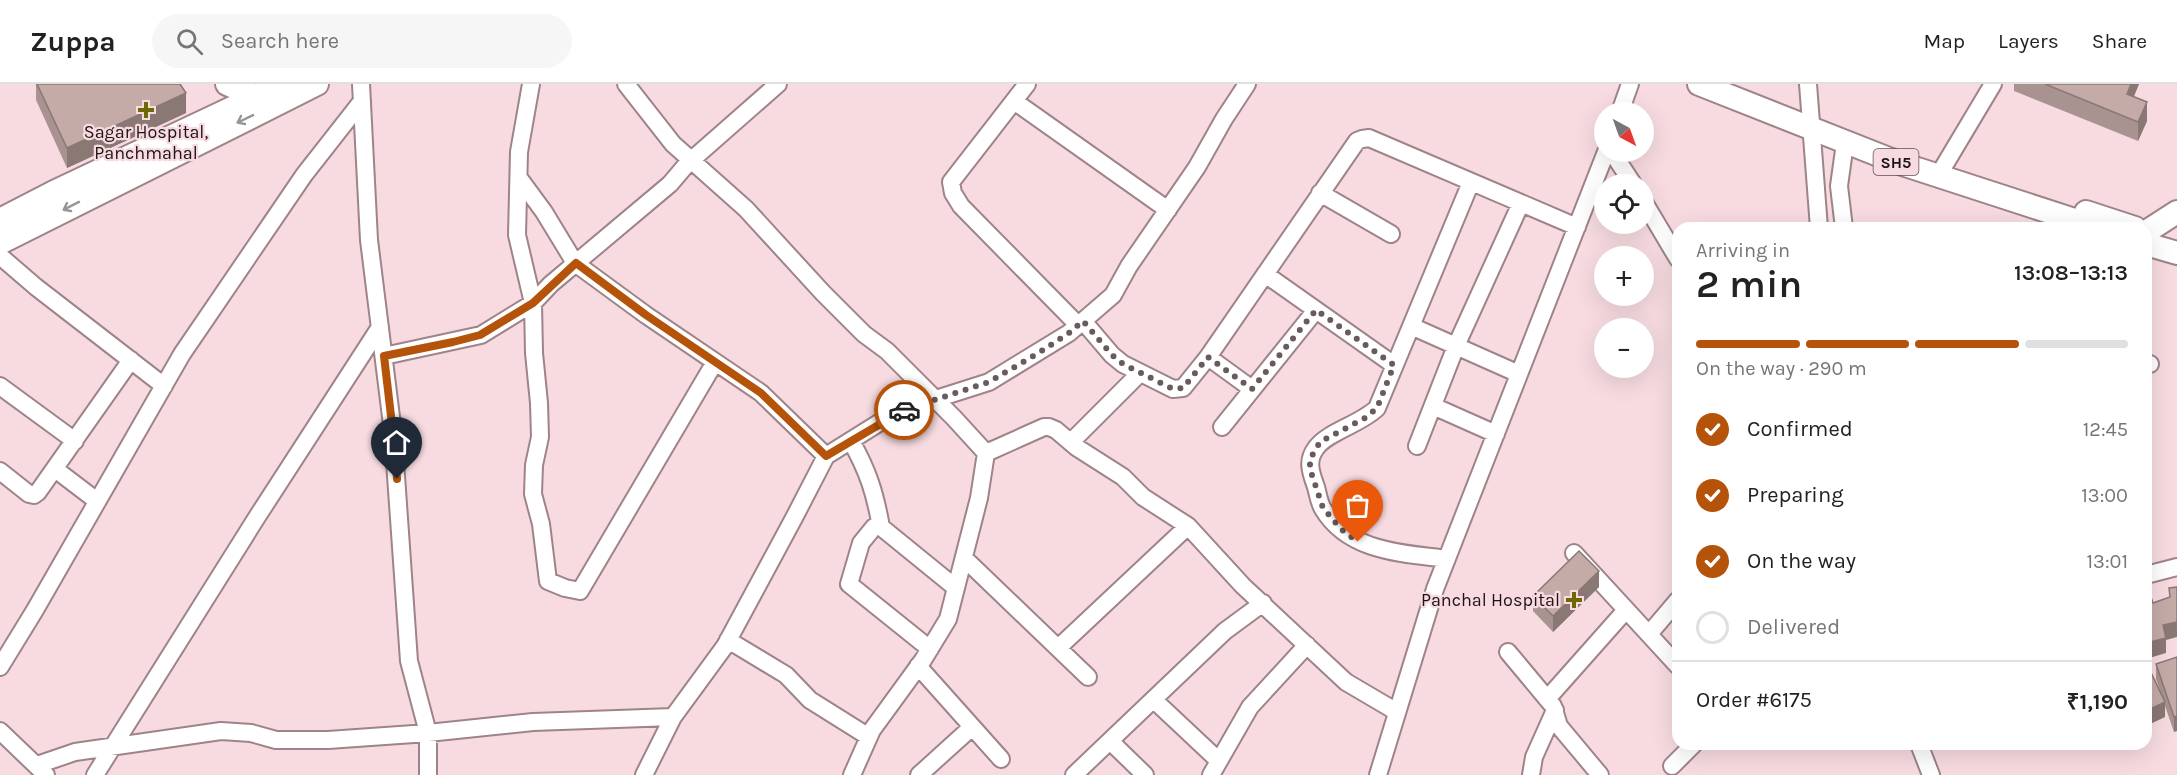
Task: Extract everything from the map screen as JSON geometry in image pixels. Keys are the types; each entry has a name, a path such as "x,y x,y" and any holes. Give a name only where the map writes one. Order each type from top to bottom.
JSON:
{"main road":[{"path":"227,84 264,100"},
{"path":"0,243 264,100 283,84"},
{"name":"SH5","path":"1698,84 1810,121 2082,222"},
{"name":"SH5","path":"1735,84 1810,121 1845,143 2115,222"},
{"path":"0,220 54,192 264,100 310,85"},
{"path":"2161,239 2177,212"}],"street":[{"path":"361,84 369,240 393,433 409,662 428,733 428,775"},
{"path":"531,84 520,143 516,235 533,303 540,436 534,465 533,494 541,524 548,581 580,591 715,362"},
{"path":"626,84 673,144 746,209 823,293 857,327 887,351 986,453"},
{"path":"384,356 480,335 533,303 576,263 670,184 692,159 778,84"},
{"path":"1027,84 951,182 953,193 961,206 1112,355 1140,374 1173,389 1179,390 1188,383 1208,357 1357,141 1369,138 1577,227"},
{"path":"644,775 672,717 728,640 826,456 898,411 989,382 1040,352 1113,295 1129,266 1197,167 1247,84"},
{"path":"1624,102 1630,84"},
{"path":"1808,84 1819,222"},
{"path":"1941,171 1993,84"},
{"path":"0,667 182,354 304,175 362,101"},
{"path":"1014,101 1168,210"},
{"path":"1843,222 1839,186 1845,143"},
{"path":"1378,775 1435,589 1602,162"},
{"path":"519,178 544,212 576,263 646,315 761,393 826,456"},
{"path":"1447,560 1394,552 1358,542 1341,529 1323,508 1310,469 1310,459 1320,442 1365,418 1377,408 1471,182"},
{"path":"1320,193 1391,234"},
{"path":"1417,446 1456,346 1521,204"},
{"path":"1654,218 1672,248"},
{"path":"0,256 36,287 164,386"},
{"path":"1265,274 1394,365"},
{"path":"1222,427 1316,310"},
{"path":"1411,326 1519,374"},
{"path":"95,775 380,327"},
{"path":"1208,357 1252,389"},
{"path":"0,471 29,494 34,495 38,492 131,360"},
{"path":"1071,442 1140,374"},
{"path":"0,386 75,441"},
{"path":"1433,406 1496,434"},
{"path":"986,453 1044,427 1049,426 1056,430 1123,477 1143,497 1188,526 1243,586 1346,682 1397,712"},
{"path":"851,441 866,468 876,498 881,527"},
{"path":"852,775 872,730 930,649 948,619 979,498 986,453"},
{"path":"55,469 97,501"},
{"path":"1058,648 1188,526"},
{"path":"930,649 849,584 861,543 874,527 881,527 956,588"},
{"path":"1574,553 1672,659"},
{"path":"964,558 1088,677"},
{"path":"2152,573 2177,567"},
{"path":"1074,775 1225,631 1263,603"},
{"path":"1649,634 1672,607"},
{"path":"1531,775 1534,757 1551,704 1626,610"},
{"path":"728,640 786,675 810,700 868,737"},
{"path":"1154,700 1215,768 1250,707 1307,645"},
{"path":"1508,652 1551,704 1559,726 1600,775"},
{"path":"918,666 1001,759"},
{"path":"0,731 42,770 75,752 220,731 251,734 276,740 320,740 428,733 533,722 672,717"},
{"path":"919,775 972,727"},
{"path":"1110,741 1145,775"},
{"path":"1671,766 1688,750"},
{"path":"1921,750 1931,775"}],"building":[{"path":"37,84 180,84 186,93 67,148"},
{"path":"2045,84 2131,84 2127,94 2147,102 2138,122"},
{"path":"1579,551 1599,571 1553,616 1533,596"},
{"path":"2177,587 2177,622 2163,625 2166,638 2152,642 2152,600 2153,603 2170,597 2169,588"},
{"path":"2177,657 2177,716 2174,717 2156,664"},
{"path":"2152,675 2165,702 2152,708"}],"way so far":[{"path":"904,410 989,382 1040,352 1083,321 1112,355 1123,364 1173,389 1183,388 1208,357 1252,389 1316,310 1394,365 1377,408 1365,418 1320,442 1310,459 1310,469 1323,508 1341,529 1358,542"}],"place":[{"name":"Sagar Hospital, Panchmahal","path":"146,110"},
{"name":"Panchal Hospital","path":"1574,600"}],"route":[{"path":"397,479 384,356 480,335 533,303 576,263 646,315 761,393 826,456 898,411 904,410"}]}
